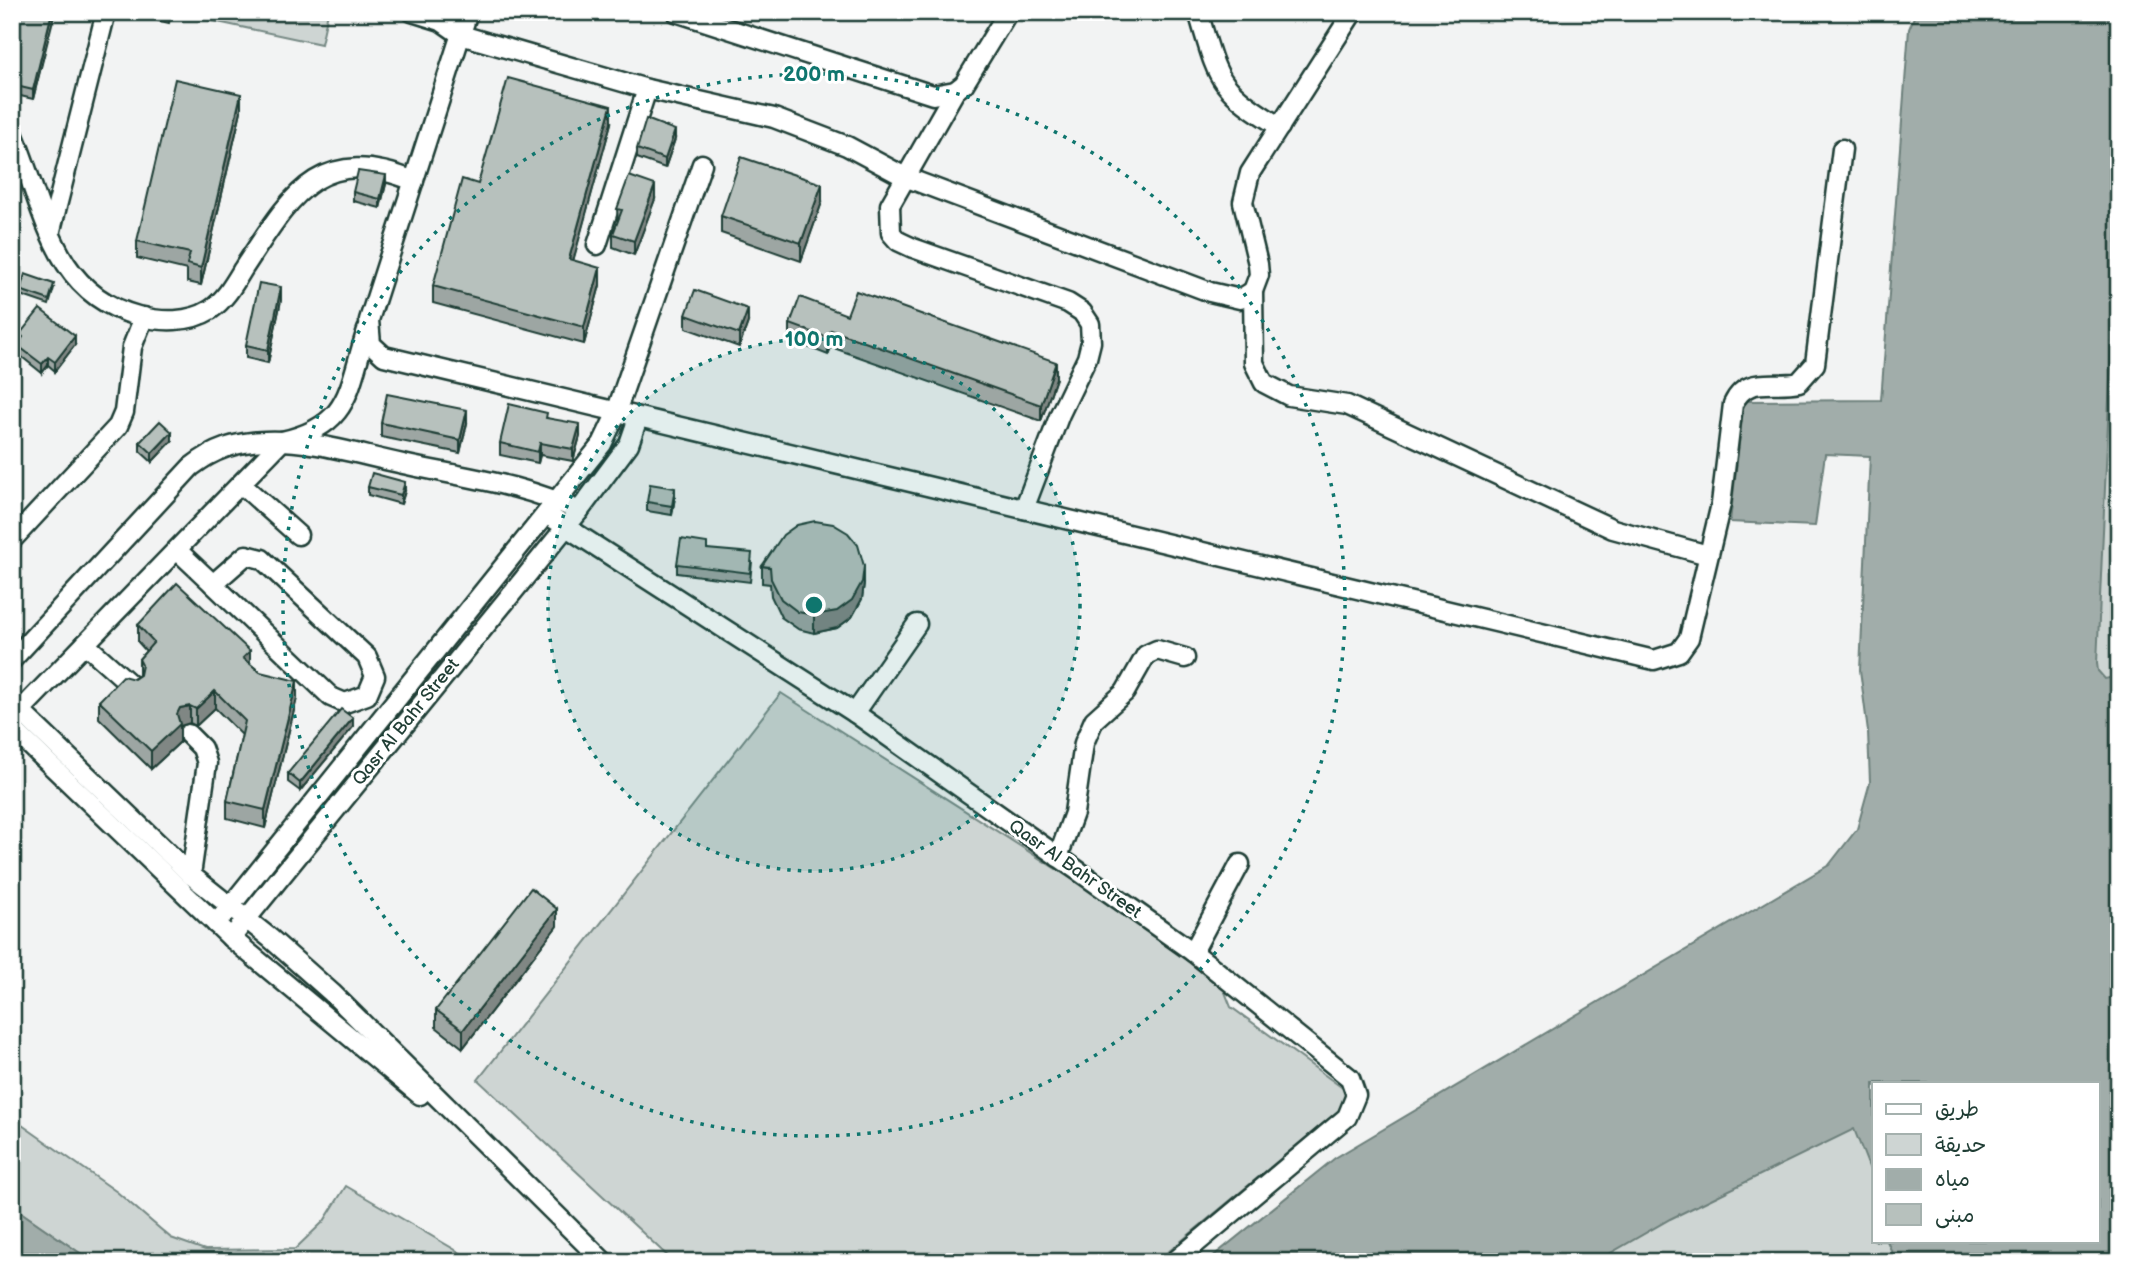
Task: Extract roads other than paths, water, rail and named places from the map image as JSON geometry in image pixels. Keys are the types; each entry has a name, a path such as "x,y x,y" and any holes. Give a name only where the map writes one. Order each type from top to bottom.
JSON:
{"street":[{"path":"51,230 106,12"},
{"path":"412,12 442,21 461,35 647,89 774,118 847,146 905,177 1210,292 1240,299 1253,291"},
{"path":"12,660 197,462 232,444 282,441 312,435 334,419 345,399 468,12"},
{"path":"676,12 933,95 955,91"},
{"path":"1008,12 978,64 955,91 905,177 890,205 889,225 898,241 1068,303 1082,313 1090,324 1087,358 1060,414 1024,509"},
{"path":"1198,12 1223,84 1233,96 1280,127"},
{"path":"1353,12 1250,173 1243,202 1258,264 1259,275 1253,291 1254,363 1264,383 1289,396 1347,405 1613,529 1708,555"},
{"path":"597,245 647,89"},
{"path":"12,131 65,262 82,284 104,302 144,317 190,319 217,305 285,206 315,180 340,170 367,168 393,173 414,181"},
{"path":"367,328 371,344 384,356 1654,660 1671,656 1689,638 1724,491 1733,404 1737,396 1750,385 1799,382 1815,364 1842,149"},
{"name":"Qasr Al Bahr Street","path":"216,924 597,451 616,412 702,164"},
{"path":"12,540 109,439 118,426 124,412 132,347 144,317"},
{"name":"Qasr Al Bahr Street","path":"231,938 579,511 629,444 638,418"},
{"path":"282,441 85,644 16,707 191,875 332,993 604,1262"},
{"path":"282,441 330,448 531,492 551,507 579,511"},
{"path":"241,484 298,535"},
{"name":"Qasr Al Bahr Street","path":"551,507 567,526 855,713 1194,952 1346,1074 1356,1095 1347,1117 1174,1262"},
{"path":"177,550 331,697 353,702 371,690 374,669 367,657 262,559 251,555 240,557 213,584"},
{"path":"855,713 917,624"},
{"path":"85,644 131,685"},
{"path":"1058,857 1074,813 1084,743 1094,720 1125,692 1146,655 1157,650 1185,657"},
{"path":"12,728 231,938 317,1012 491,1151"},
{"path":"188,734 202,748 207,763 191,875"},
{"path":"337,774 353,787"},
{"path":"1194,952 1240,864"}],"water":[{"path":"1916,12 2119,12 2119,181 2097,663 2098,671 2105,679 2119,676 2119,1262 1896,1262 1887,1242 2100,1242 2100,1082 1872,1082 1872,1175 1854,1129 1670,1219 1595,1262 1206,1262 1335,1158 1829,865 1857,829 1870,782 1868,732 1860,670 1870,456 1825,454 1815,526 1730,522 1744,401 1881,400 1909,29"},
{"path":"12,1206 93,1262 12,1262"}]}
